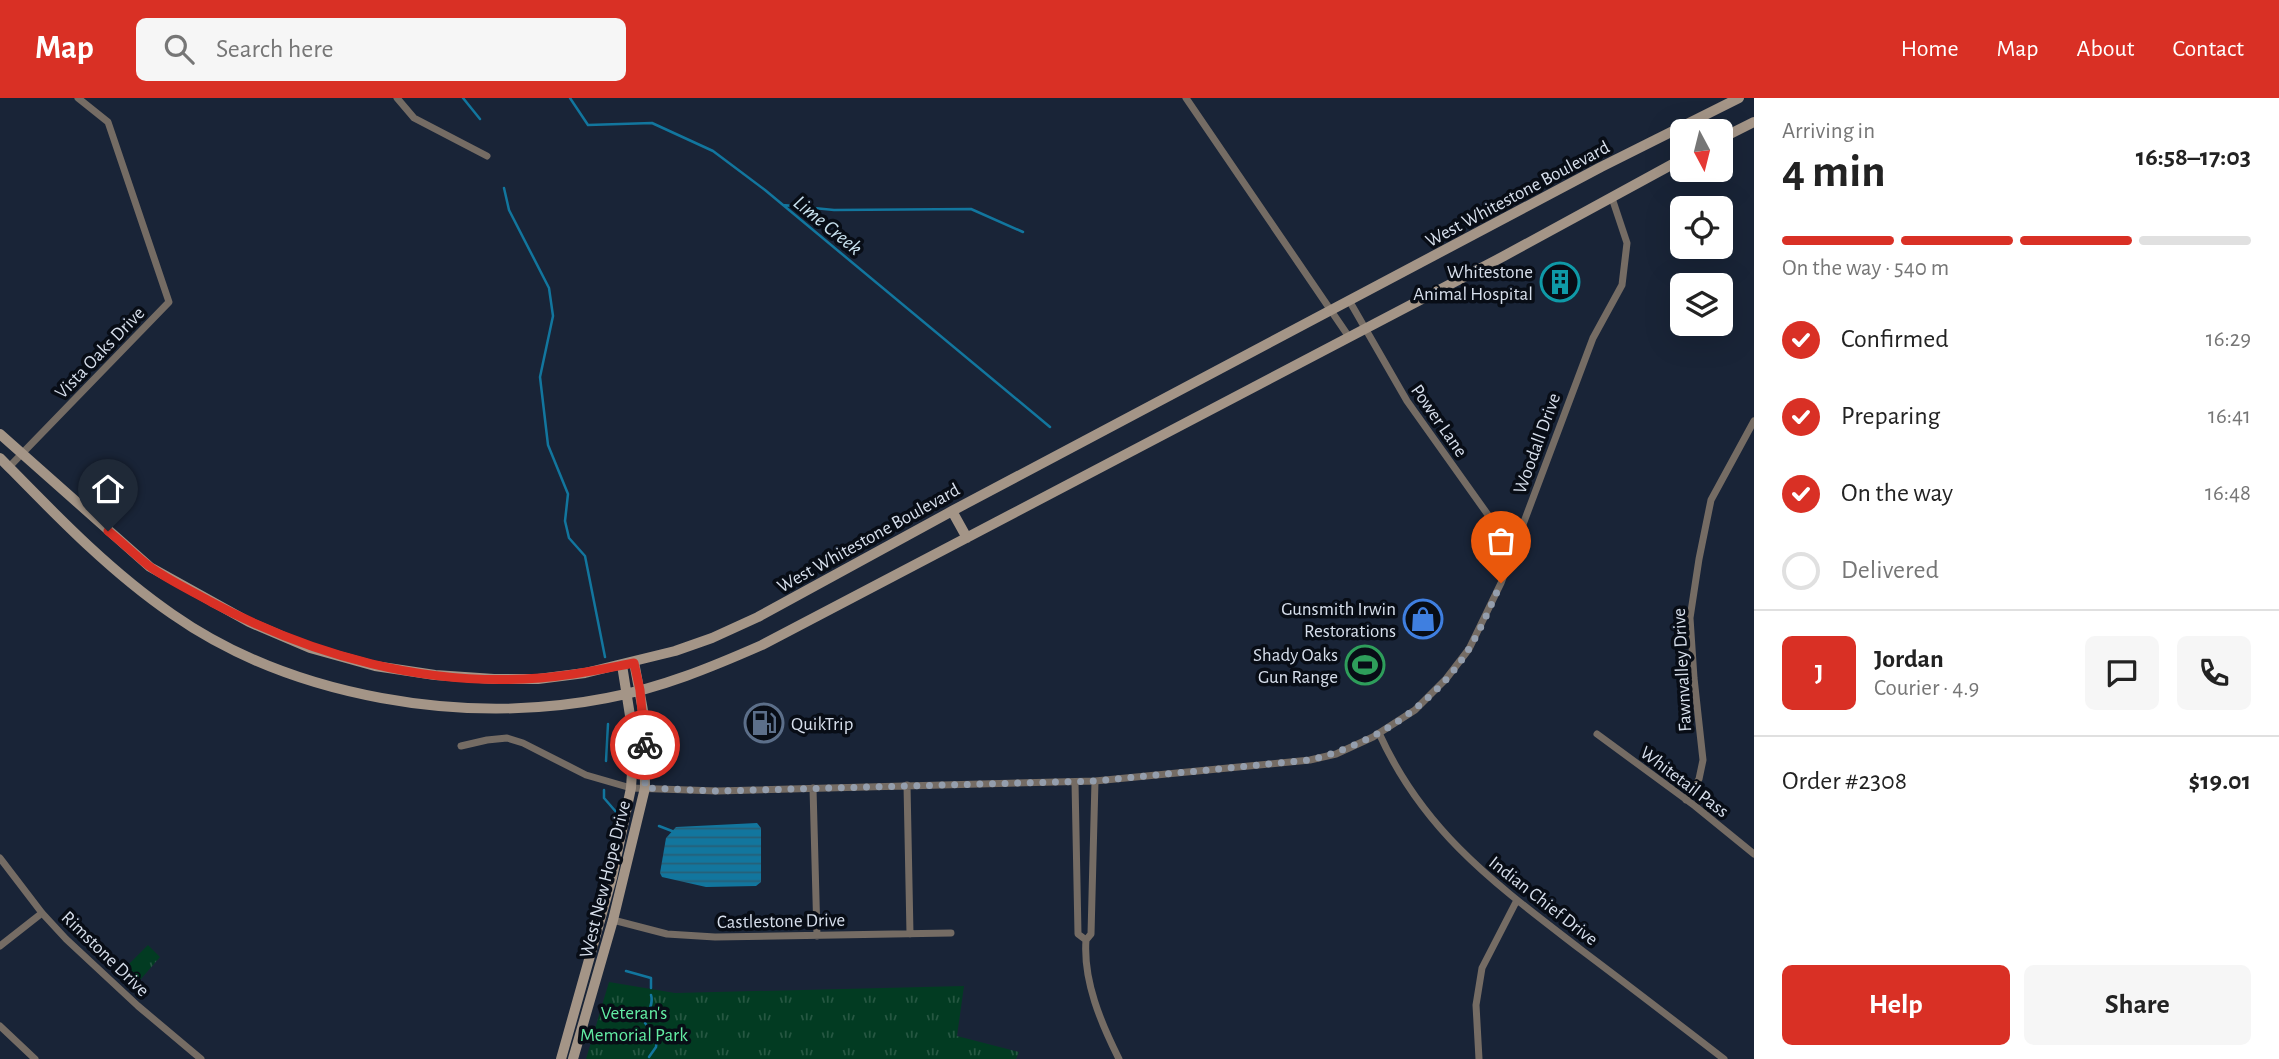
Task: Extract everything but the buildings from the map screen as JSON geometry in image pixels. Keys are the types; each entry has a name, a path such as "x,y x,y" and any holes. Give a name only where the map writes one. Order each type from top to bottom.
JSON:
{"main road":[{"name":"West Whitestone Boulevard","path":"0,434 150,567 249,622 310,648 375,666 435,675 494,679 550,677 634,663 712,638 758,617 1589,173 1739,98"},
{"path":"1733,132 1754,122"},
{"path":"0,458 79,538 161,606 210,638 265,664 381,697 461,708 506,709 563,705 627,694 702,671 762,645 1670,166"},
{"path":"952,511 967,538"},
{"name":"West New Hope Drive","path":"573,1059 613,920 645,788 645,742 640,690 634,663"},
{"name":"West New Hope Drive","path":"561,1059 612,878 631,788 634,741 622,665"}],"street":[{"name":"Vista Oaks Drive","path":"9,467 169,302 108,122 78,98"},
{"path":"397,98 414,118 487,156"},
{"path":"1186,98 1349,337"},
{"name":"Woodall Drive","path":"461,746 507,738 523,743 586,775 631,788 717,791 1095,781 1310,760 1336,754 1379,733 1415,709 1446,679 1469,648 1496,594 1592,338 1622,285 1627,243 1612,198"},
{"name":"Power Lane","path":"1350,302 1407,401 1513,550"},
{"name":"Fawnvalley Drive","path":"1686,800 1699,779 1703,760 1690,618 1699,559 1711,500 1754,421"},
{"name":"Indian Chief Drive","path":"1379,733 1405,784 1457,849 1517,900 1724,1059"},
{"name":"Whitetail Pass","path":"1597,734 1754,854"},
{"path":"1095,781 1091,934 1086,940 1087,961 1096,1006 1119,1059"},
{"path":"1075,782 1077,934 1086,940"},
{"path":"907,785 910,934"},
{"path":"813,788 817,936"},
{"name":"Rimstone Drive","path":"0,858 42,913 138,1006 201,1059"},
{"path":"1479,1059 1476,1004 1482,968 1517,900"},
{"path":"0,946 42,913"},
{"name":"Castlestone Drive","path":"613,920 667,934 715,937 951,933"},
{"path":"0,1026 35,1059"},
{"path":"20,1059 27,1051"}],"green space":[{"path":"148,945 160,957 134,987 120,973"},
{"name":"Veteran's Memorial Park","path":"609,982 675,993 964,986 957,1036 1019,1052 1016,1059 586,1059"}],"water":[{"path":"757,823 761,828 761,882 756,886 706,887 662,877 660,873 666,838 676,827"}],"waterway":[{"path":"463,98 480,119"},
{"name":"Lime Creek","path":"570,98 588,125 652,123 713,151 765,190 1050,427"},
{"path":"504,188 509,210 549,288 553,316 540,377 548,445 568,494 565,521 569,538 585,556 605,657"},
{"path":"783,205 834,210 971,209 1023,232"},
{"path":"606,761 608,724"},
{"path":"604,790 604,798 617,813"},
{"path":"659,826 672,831"},
{"path":"626,971 651,978 651,988"},
{"path":"649,1057 656,1047 657,1038 645,1023 651,995"}],"way so far":[{"path":"645,745 645,788 717,791 1095,781 1310,760 1336,754 1373,737 1415,709 1446,679 1469,648 1501,583"}],"place":[{"name":"Whitestone Animal Hospital","path":"1560,282"},
{"name":"Gunsmith Irwin Restorations","path":"1423,619"},
{"name":"Shady Oaks Gun Range","path":"1365,665"},
{"name":"QuikTrip","path":"764,723"}],"route":[{"path":"108,531 150,567 249,622 310,648 375,666 435,675 516,679 585,673 634,663 640,690 645,745"}]}
